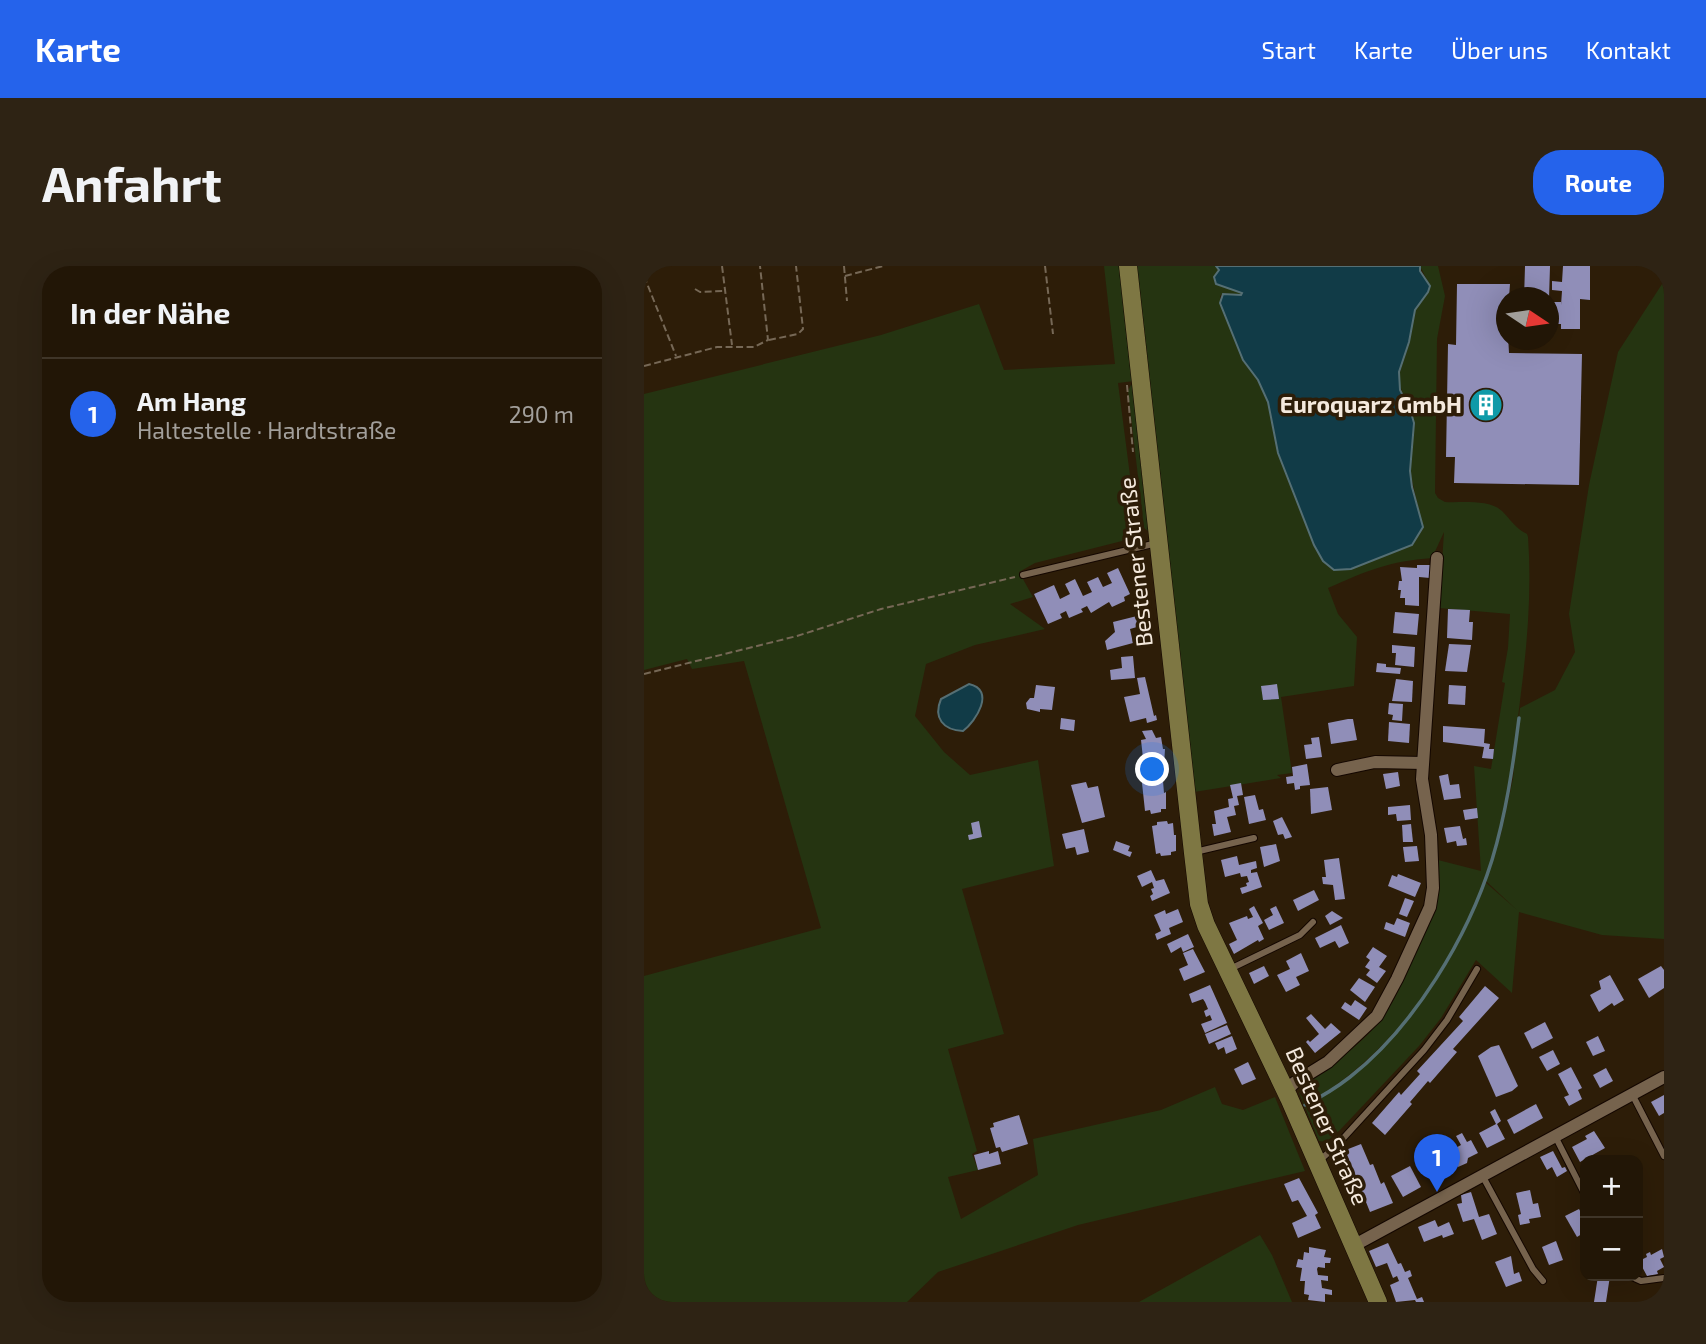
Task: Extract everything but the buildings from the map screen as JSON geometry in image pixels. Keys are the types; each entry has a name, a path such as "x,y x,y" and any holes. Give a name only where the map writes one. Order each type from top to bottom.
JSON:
{"street":[{"name":"Bestener Straße","path":"1128,266 1202,914 1287,1094 1377,1302"},
{"path":"1287,1094 1294,1083 1328,1062 1377,1016 1398,979 1430,907 1433,888 1431,835 1422,779 1437,558"},
{"path":"1337,770 1375,762 1423,763"},
{"path":"1353,1246 1664,1077"}],"lane":[{"path":"1023,575 1159,543"},
{"path":"1193,853 1254,838"},
{"path":"1228,970 1300,935 1313,922"},
{"path":"1316,1163 1338,1144 1424,1050 1447,1020 1477,969"},
{"path":"1632,1094 1664,1156"},
{"path":"1555,1136 1580,1185"},
{"path":"1482,1175 1533,1269 1543,1281"},
{"path":"1643,1281 1664,1278"}],"path":[{"path":"722,266 732,346"},
{"path":"760,266 768,340"},
{"path":"644,366 717,347 754,347 768,340 798,334 803,329 796,266"},
{"path":"844,266 847,301"},
{"path":"845,276 883,266"},
{"path":"1045,266 1053,334"},
{"path":"644,276 676,357"},
{"path":"695,289 700,292 725,291"},
{"path":"644,674 797,636 881,609 1023,575"}],"green space":[{"path":"1104,266 1121,266 1134,381 1118,383 1138,537 1035,563 1019,572 1033,597 1010,604 1045,629 975,645 926,664 915,716 944,752 970,775 1038,760 1054,866 962,889 1004,1034 948,1049 977,1151 972,1154 978,1170 948,1177 961,1219 1038,1175 1033,1139 1161,1110 1215,1087 1222,1104 1243,1110 1275,1097 1305,1171 1078,1225 938,1272 907,1302 644,1302 644,976 821,928 744,661 692,669 687,659 644,670 644,394 881,335 979,304 1004,370 1115,364"},
{"path":"1130,266 1216,266 1219,270 1213,277 1216,284 1242,293 1223,293 1220,296 1220,304 1243,360 1258,380 1268,402 1278,453 1314,545 1322,559 1334,570 1351,569 1412,545 1423,529 1410,471 1414,423 1399,383 1412,319 1430,286 1420,266 1438,266 1445,296 1437,339 1435,493 1445,502 1483,503 1497,507 1528,537 1529,599 1523,681 1508,788 1487,873 1457,941 1416,1006 1392,1035 1365,1061 1336,1085 1304,1105 1299,1093 1305,1083 1366,1036 1393,1001 1409,963 1438,860 1481,871 1474,766 1491,769 1505,683 1502,682 1510,614 1439,608 1444,532 1432,558 1378,568 1328,588 1338,614 1357,637 1354,686 1281,697 1292,773 1277,775 1281,778 1194,792"},
{"path":"1664,281 1664,939 1602,935 1519,912 1512,993 1476,960 1441,1018 1419,1046 1340,1130 1326,1142 1319,1141 1305,1107 1365,1064 1414,1011 1454,949 1485,882 1517,910 1486,881 1501,834 1513,779 1520,708 1555,690 1575,652 1569,614 1589,485 1618,352"},
{"path":"1131,385 1134,386 1151,530 1148,531 1144,528 1128,391"},
{"path":"1260,1235 1272,1255 1292,1302 1139,1302"}],"water":[{"path":"1216,266 1420,266 1420,271 1430,286 1415,310 1409,342 1399,372 1400,390 1414,423 1410,471 1423,527 1412,545 1351,569 1334,570 1323,561 1314,545 1278,453 1268,402 1258,380 1243,360 1220,303 1223,294 1242,293 1216,284 1214,277 1219,270"},
{"path":"969,684 981,692 978,713 963,731 950,728 939,717 941,699"}],"waterway":[{"path":"1305,1105 1350,1077 1396,1033 1417,1007 1453,949 1482,889 1497,843 1519,718"}],"place":[{"name":"Euroquarz GmbH","path":"1486,405"},
{"name":"Am Hang","path":"1437,1192"}]}
